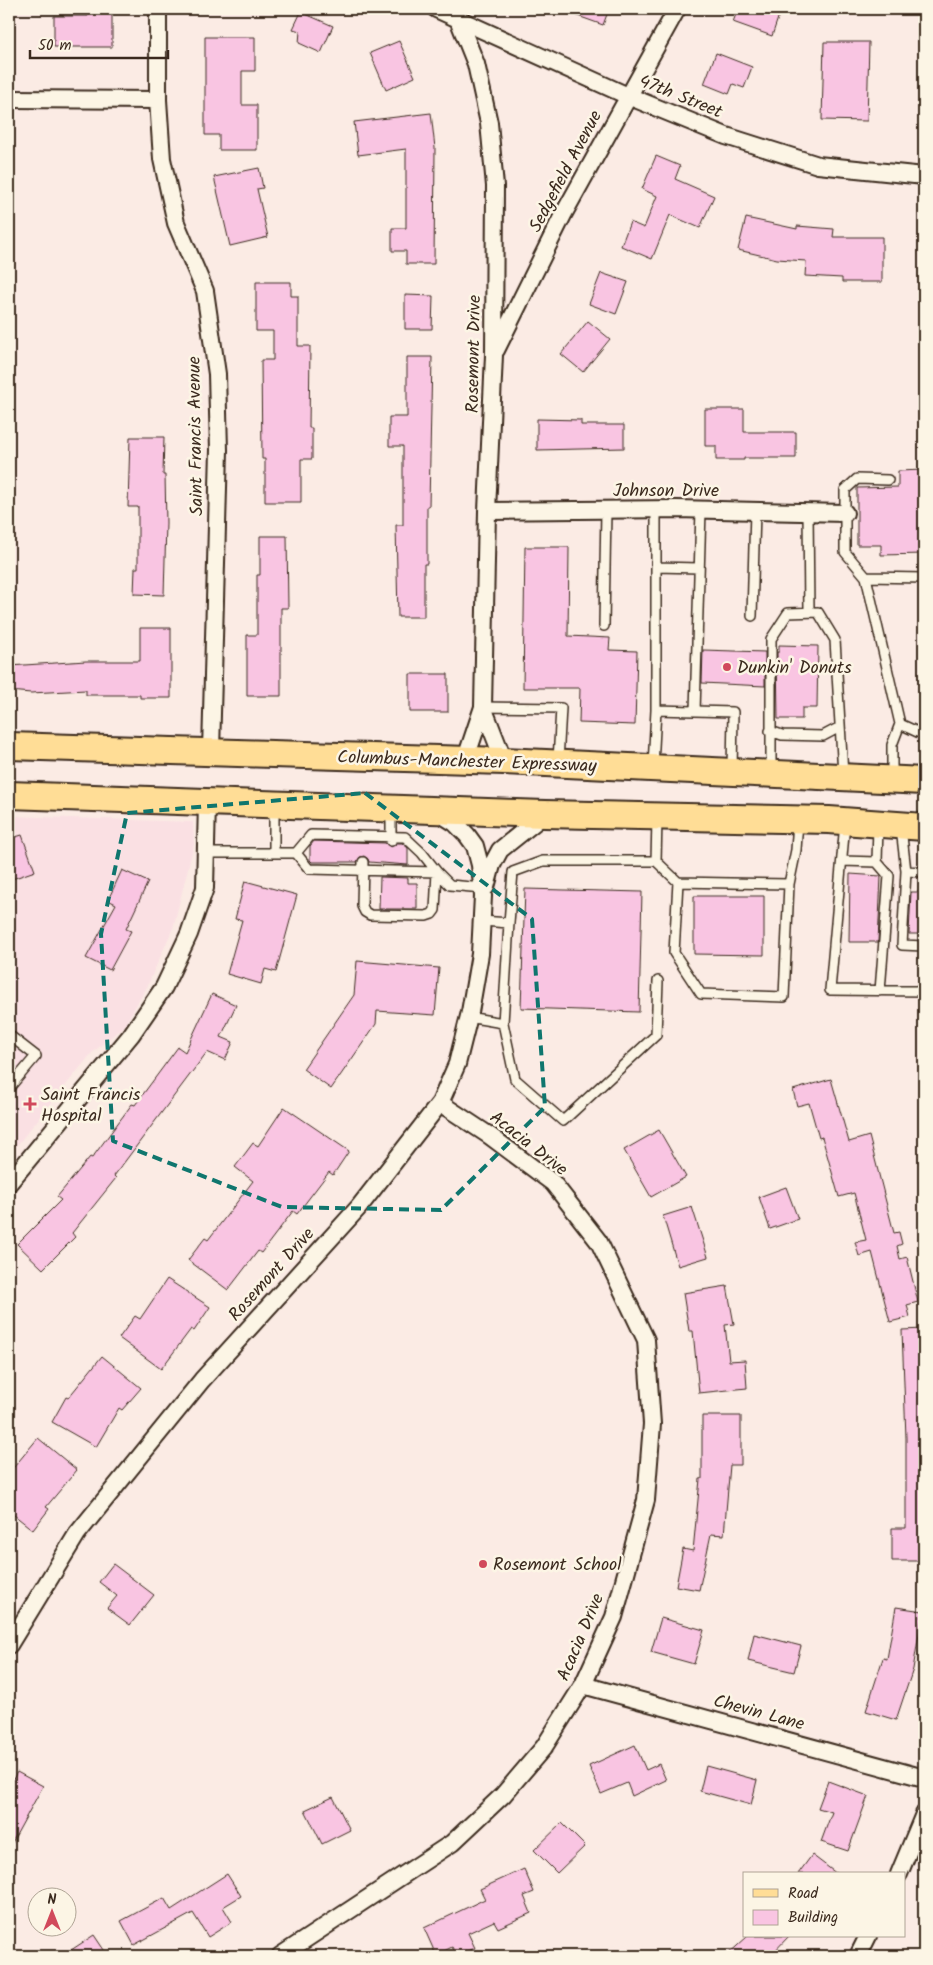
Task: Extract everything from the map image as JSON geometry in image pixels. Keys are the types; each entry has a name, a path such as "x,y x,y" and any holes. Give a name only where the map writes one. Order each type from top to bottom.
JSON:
{"main road":[{"name":"Columbus-Manchester Expressway","path":"9,746 464,760 924,780"},
{"path":"9,795 545,814 798,819 901,825"}],"street":[{"name":"Saint Francis Avenue","path":"158,9 158,100 162,159 176,223 205,291 217,374 219,450 211,751"},
{"name":"47th Street","path":"436,9 455,14 628,96 726,136 818,166 924,176"},
{"name":"Sedgefield Avenue","path":"494,355 563,215 676,9"},
{"name":"Rosemont Drive","path":"455,14 476,64 489,123 495,186 494,355 487,511 483,707 464,760"},
{"path":"9,99 158,100"},
{"name":"Johnson Drive","path":"487,511 656,509 845,513"},
{"name":"Rosemont Drive","path":"483,707 504,762"},
{"path":"9,1184 131,1035 164,988 189,934 205,888 207,802"},
{"name":"Rosemont Drive","path":"9,1645 77,1534 202,1380 359,1207 440,1103 457,1064 468,1017 480,954 483,892 475,846 455,823 433,810"},
{"name":"Rosemont Drive","path":"483,892 492,865 500,850 545,814"},
{"name":"Acacia Drive","path":"280,1956 452,1843 503,1795 544,1747 583,1685 614,1617 646,1500 652,1424 646,1340 599,1242 553,1183 490,1136 440,1103"},
{"name":"Chevin Lane","path":"583,1685 924,1778"},
{"path":"901,1872 924,1814"},
{"path":"858,1956 867,1938"}],"lane":[{"path":"888,480 856,480 845,490 845,552 866,577 900,724 892,745 892,779"},
{"path":"653,768 656,710 656,509"},
{"path":"604,626 606,510"},
{"path":"695,711 701,510"},
{"path":"752,616 755,511"},
{"path":"808,512 809,612"},
{"path":"656,567 699,568"},
{"path":"866,577 924,578"},
{"path":"771,773 771,639 788,612 818,612 835,640 843,777"},
{"path":"483,707 561,708 558,764"},
{"path":"656,710 733,712 732,771"},
{"path":"900,724 924,735"},
{"path":"770,731 782,735 823,736 840,727"},
{"path":"274,804 274,854"},
{"path":"391,808 391,839"},
{"path":"656,861 657,816"},
{"path":"678,882 674,953 702,994 784,997 789,884 796,850 798,819"},
{"path":"846,821 830,990 924,991"},
{"path":"877,862 901,825"},
{"path":"901,825 906,871 902,944 924,946"},
{"path":"296,854 311,835 333,838 391,839 405,837 450,885 483,892"},
{"path":"207,853 296,854 310,869 333,866 362,866 437,872"},
{"path":"658,981 656,1035 563,1120 515,1079 503,1023 513,872 543,861 656,861 678,882 789,884"},
{"path":"842,861 877,862 889,876 880,991"},
{"path":"362,866 362,906 365,912 370,915 426,916 432,914 435,910 437,872"},
{"path":"906,871 924,872"},
{"path":"482,921 510,923"},
{"path":"468,1017 503,1023"},
{"path":"9,1035 36,1056 9,1088"}],"highlighted area":[{"path":"365,793 532,919 545,1107 441,1210 282,1207 113,1141 101,934 127,813"}],"shaded area":[{"path":"9,816 193,822 194,844 173,928 147,987 124,1026 92,1053 9,1155"}],"building":[{"path":"88,9 112,9 112,47 54,47 54,16 88,16"},
{"path":"564,9 609,9 603,25 564,11"},
{"path":"738,9 781,9 772,36 733,22"},
{"path":"301,12 333,26 321,53 299,43 300,31 293,29"},
{"path":"205,37 255,37 255,71 242,71 242,105 257,105 257,150 219,150 219,135 205,135"},
{"path":"399,41 415,77 386,90 370,53"},
{"path":"824,42 869,42 867,121 822,120"},
{"path":"716,53 752,67 744,88 733,84 729,94 704,84"},
{"path":"431,113 435,148 434,264 406,264 406,251 392,251 392,228 406,228 406,149 358,155 354,122"},
{"path":"656,156 680,166 675,179 714,196 700,228 670,215 652,259 621,246 630,222 644,228 657,196 642,189"},
{"path":"259,168 263,188 257,189 268,237 230,246 214,177"},
{"path":"746,218 797,229 797,226 834,229 833,237 882,237 882,282 842,282 842,278 805,276 806,261 777,259 738,250"},
{"path":"601,273 628,282 616,314 589,304"},
{"path":"256,282 291,282 291,296 298,296 298,346 310,346 309,428 312,428 312,459 301,459 301,502 265,502 265,459 262,459 261,360 273,360 273,331 256,331"},
{"path":"405,295 433,296 432,329 405,329"},
{"path":"588,321 610,339 583,372 561,354"},
{"path":"407,357 432,357 427,564 424,564 424,617 398,617 396,525 403,525 403,446 389,446 389,417 407,417"},
{"path":"705,409 744,409 744,432 796,432 796,458 716,460 716,446 705,446"},
{"path":"537,419 581,420 581,425 624,425 624,448 537,450"},
{"path":"130,437 164,437 163,475 165,475 166,523 164,595 134,594 135,568 138,568 138,507 128,507"},
{"path":"924,470 924,554 881,555 881,545 857,545 857,488 898,487 898,471"},
{"path":"260,536 287,536 288,608 281,608 281,696 247,696 247,635 257,635 257,575 260,575"},
{"path":"525,547 569,547 568,636 610,638 609,650 637,651 635,725 579,723 580,688 523,688"},
{"path":"140,628 171,628 171,698 140,698 140,695 86,695 86,690 31,693 9,691 9,666 86,661 140,661"},
{"path":"779,645 818,646 817,708 802,708 802,719 778,719 777,652 779,652"},
{"name":"Dunkin' Donuts","path":"703,650 765,652 765,686 702,683"},
{"path":"410,674 448,674 448,712 410,712"},
{"path":"22,835 35,871 9,880 9,839"},
{"path":"314,841 385,843 391,847 397,843 402,843 408,848 408,865 369,862 364,856 360,857 357,862 312,862 310,860 310,846"},
{"path":"122,870 148,882 126,929 131,931 110,970 86,958 116,904 108,900"},
{"path":"850,874 881,876 878,942 849,942"},
{"path":"380,877 408,878 408,883 417,883 417,909 379,909"},
{"path":"245,881 297,895 276,972 265,969 261,984 227,974 242,920 235,919"},
{"path":"525,889 642,892 639,1012 521,1008"},
{"path":"911,892 924,892 924,934 909,934"},
{"path":"694,896 764,896 764,955 694,954"},
{"path":"357,961 439,968 435,1015 377,1011 376,1024 331,1089 303,1069 354,995"},
{"path":"212,994 236,1005 221,1037 233,1042 225,1060 207,1052 114,1176 116,1178 72,1233 75,1237 43,1269 17,1244 61,1200 57,1197 90,1157 92,1158 132,1104 135,1105 178,1047 185,1052"},
{"path":"831,1079 849,1142 869,1136 894,1233 899,1232 902,1244 897,1246 900,1259 907,1257 918,1302 907,1305 910,1317 890,1322 872,1252 859,1256 855,1242 866,1240 854,1193 839,1197 822,1137 819,1138 809,1103 797,1106 793,1090"},
{"path":"284,1107 349,1151 333,1175 329,1172 297,1214 293,1211 261,1253 258,1251 228,1290 188,1260 205,1238 208,1240 253,1181 235,1167 253,1143 258,1146"},
{"path":"659,1130 686,1177 651,1197 624,1150"},
{"path":"786,1187 798,1219 770,1229 759,1197"},
{"path":"692,1207 708,1257 678,1266 663,1216"},
{"path":"167,1279 210,1307 194,1331 191,1329 161,1369 119,1338 135,1316 140,1319"},
{"path":"727,1286 734,1324 725,1325 729,1361 745,1360 747,1388 699,1393 693,1331 689,1331 683,1293"},
{"path":"924,1329 924,1561 892,1561 892,1528 906,1528 906,1438 902,1330"},
{"path":"102,1356 141,1388 122,1410 119,1408 96,1447 52,1422 66,1397 68,1398"},
{"path":"702,1416 741,1416 741,1465 730,1465 724,1535 711,1534 699,1590 676,1586 683,1549 693,1551 700,1479 702,1479"},
{"path":"38,1438 77,1470 46,1507 49,1509 33,1530 9,1511 9,1473"},
{"path":"113,1564 154,1595 130,1625 107,1608 117,1596 99,1582"},
{"path":"896,1607 923,1611 913,1669 896,1720 866,1711 883,1658 887,1659"},
{"path":"661,1618 704,1630 694,1664 651,1652"},
{"path":"754,1634 801,1646 794,1672 748,1661"},
{"path":"635,1745 646,1770 659,1764 666,1780 632,1796 627,1783 601,1794 589,1766"},
{"path":"706,1766 757,1780 751,1805 700,1791"},
{"path":"17,1772 43,1786 9,1848 9,1787"},
{"path":"828,1781 868,1796 848,1851 821,1842 832,1812 818,1808"},
{"path":"333,1797 350,1830 322,1844 305,1810"},
{"path":"562,1823 585,1846 557,1873 534,1850"},
{"path":"812,1855 834,1872 799,1872"},
{"path":"524,1869 534,1892 524,1896 531,1913 498,1928 494,1921 468,1933 475,1948 457,1956 452,1947 436,1955 424,1928 485,1899 480,1889"},
{"path":"227,1874 241,1896 223,1907 232,1922 208,1937 193,1913 134,1945 121,1921 164,1898 171,1910"},
{"path":"94,1935 108,1956 62,1956"},
{"path":"746,1938 787,1938 770,1956 726,1956"}],"place":[{"name":"Dunkin' Donuts","path":"727,667"},
{"name":"Saint Francis Hospital","path":"30,1104"},
{"name":"Rosemont School","path":"483,1564"}]}
